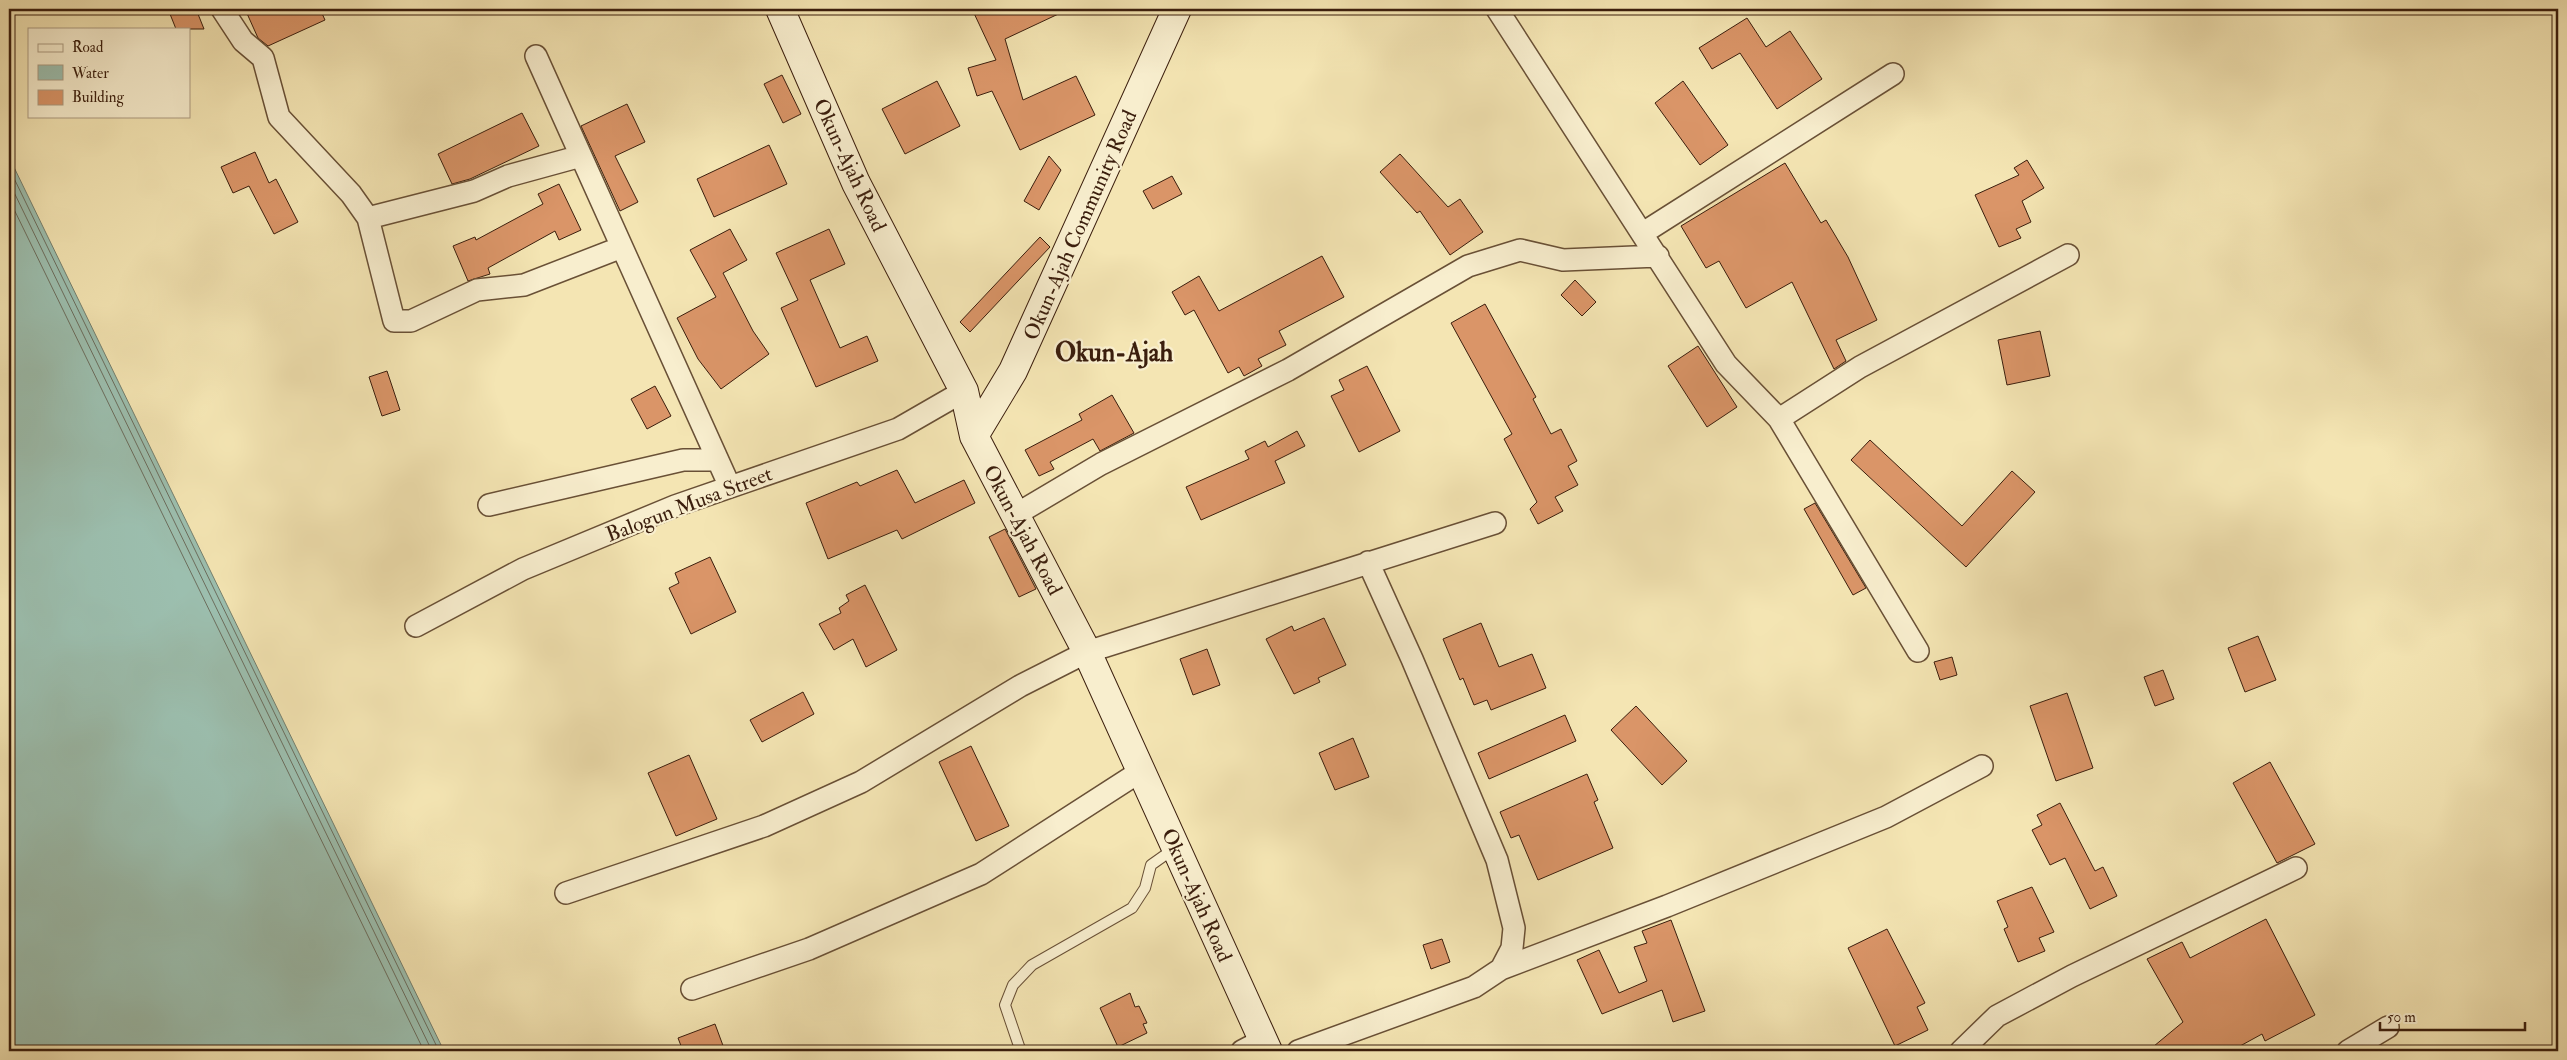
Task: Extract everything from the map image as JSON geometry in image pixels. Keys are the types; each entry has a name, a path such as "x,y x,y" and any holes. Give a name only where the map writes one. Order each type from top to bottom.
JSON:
{"street":[{"path":"222,9 243,41 263,58 279,117 352,194 368,218 394,321 411,321 477,290 524,285 622,247"},
{"name":"Okun-Ajah Road","path":"780,9 856,183 964,390 974,436 1087,652 1176,848 1258,1047"},
{"name":"Okun-Ajah Community Road","path":"974,436 1013,371 1177,9"},
{"path":"1497,9 1726,364 1778,419 1918,651"},
{"path":"536,56 730,487"},
{"path":"1643,233 1894,74"},
{"path":"368,218 474,190 508,176 581,156"},
{"path":"1015,515 1101,464 1288,370 1468,266 1520,250 1563,260 1658,256"},
{"path":"1778,419 1860,367 2068,255"},
{"path":"964,390 1013,371"},
{"name":"Balogun Musa Street","path":"416,626 523,569 675,506 898,429 964,390"},
{"path":"489,505 682,460 717,460"},
{"path":"566,893 764,826 862,782 1020,686 1087,652 1495,523"},
{"path":"1368,562 1412,659 1497,860 1514,928 1512,948 1501,969"},
{"path":"1298,1051 1474,987 1501,969 1667,906 1886,817 1982,766"},
{"path":"692,989 809,950 981,874 1141,771"},
{"path":"1961,1051 1997,1016 2072,976 2296,868"},
{"path":"2348,1051 2388,1027"}],"lane":[{"path":"1020,1049 1005,1005 1013,985 1032,965 1132,908 1145,888 1151,865 1176,848"}],"water":[{"path":"9,157 444,1051 9,1051"}],"building":[{"path":"168,9 196,9 204,29 190,28 176,28"},
{"path":"245,9 320,9 325,20 268,46 258,38"},
{"path":"972,9 1069,9 1005,39 1023,100 1076,76 1095,115 1020,150 992,91 977,96 968,68 996,60"},
{"path":"1747,18 1766,47 1790,31 1822,79 1777,109 1740,53 1712,69 1699,48"},
{"path":"782,75 801,114 783,123 764,84"},
{"path":"937,81 960,126 905,154 882,109"},
{"path":"1683,81 1728,145 1700,165 1655,103"},
{"path":"627,104 645,142 615,156 638,202 620,211 581,126"},
{"path":"522,113 539,146 470,179 452,184 438,154"},
{"path":"769,145 787,184 714,217 697,179"},
{"path":"255,152 269,183 276,179 298,222 274,234 249,186 233,193 221,167"},
{"path":"1400,154 1448,207 1460,199 1483,232 1450,255 1420,211 1417,213 1380,172"},
{"path":"1049,156 1061,170 1039,210 1024,201"},
{"path":"2027,160 2044,188 2022,201 2031,222 2016,229 2021,238 1999,247 1975,195 2019,175 2014,168"},
{"path":"1785,163 1821,223 1826,220 1848,257 1877,320 1836,340 1846,361 1834,369 1792,282 1746,308 1719,261 1706,268 1681,226"},
{"path":"1172,176 1182,194 1153,209 1143,191"},
{"path":"559,184 581,230 559,240 555,231 488,268 490,274 468,281 453,246 475,237 476,240 543,204 538,194"},
{"path":"730,229 747,260 723,273 753,331 769,354 721,389 698,359 677,318 716,297 690,250"},
{"path":"829,229 845,264 810,280 840,348 867,336 878,361 816,387 781,308 798,300 776,253"},
{"path":"1040,237 1050,247 970,332 960,322"},
{"path":"1322,256 1344,297 1279,331 1286,345 1258,359 1262,366 1244,376 1239,367 1228,373 1194,310 1185,315 1172,292 1199,276 1219,311"},
{"path":"1575,280 1596,302 1582,316 1561,295"},
{"path":"1485,304 1536,397 1533,399 1551,434 1561,429 1577,461 1568,466 1578,485 1555,497 1563,511 1538,524 1530,509 1537,502 1504,439 1512,434 1451,323"},
{"path":"2040,331 2050,376 2007,385 1998,340"},
{"path":"1698,346 1737,407 1707,427 1668,366"},
{"path":"1367,366 1400,431 1359,452 1331,396 1344,390 1339,380"},
{"path":"387,371 400,410 382,416 369,377"},
{"path":"655,386 671,416 647,429 631,399"},
{"path":"1112,395 1134,433 1100,451 1093,439 1050,462 1054,469 1039,476 1025,450 1082,420 1079,414"},
{"path":"1297,431 1305,446 1275,461 1285,483 1201,520 1186,487 1249,459 1245,451 1265,441 1268,447"},
{"path":"1870,440 1962,526 2012,471 2035,492 1966,567 1851,460"},
{"path":"897,470 915,503 964,480 975,503 902,539 897,530 828,559 806,503 857,482 860,486"},
{"path":"1815,503 1866,588 1853,595 1804,509"},
{"path":"1005,529 1036,589 1019,597 989,537"},
{"path":"710,557 736,612 691,634 669,588 679,583 675,573"},
{"path":"865,585 897,650 866,667 853,639 834,650 819,624 841,613 839,608 849,601 846,595"},
{"path":"1324,618 1346,665 1318,678 1320,682 1294,694 1266,639 1292,626 1294,631"},
{"path":"1481,623 1499,667 1532,654 1546,688 1491,710 1487,700 1474,705 1463,678 1460,680 1443,639"},
{"path":"2258,636 2276,680 2245,692 2228,648"},
{"path":"1207,649 1220,685 1193,695 1180,659"},
{"path":"1952,657 1957,675 1940,680 1934,662"},
{"path":"2163,670 2174,699 2155,706 2144,677"},
{"path":"803,692 814,714 762,742 750,720"},
{"path":"2067,693 2093,768 2056,781 2030,706"},
{"path":"1636,706 1687,761 1662,785 1611,730"},
{"path":"1565,715 1576,741 1489,779 1478,753"},
{"path":"1353,738 1369,777 1335,790 1319,753"},
{"path":"971,746 1009,826 976,841 939,762"},
{"path":"689,755 717,819 676,836 648,773"},
{"path":"2270,762 2315,844 2277,863 2233,783"},
{"path":"1587,774 1598,800 1594,802 1613,848 1538,880 1519,835 1511,838 1500,812"},
{"path":"2060,803 2095,871 2103,867 2117,896 2090,909 2065,858 2050,865 2032,830 2042,825 2037,815"},
{"path":"2032,887 2054,932 2039,938 2045,951 2018,962 2004,929 2008,927 1997,901"},
{"path":"2266,919 2315,1015 2265,1041 2262,1034 2231,1051 2148,1051 2183,1022 2147,959 2182,942 2190,958"},
{"path":"1671,920 1705,1011 1673,1022 1662,990 1602,1014 1577,960 1599,950 1619,993 1647,981 1634,947 1647,943 1642,931"},
{"path":"1887,929 1925,1003 1917,1007 1928,1030 1895,1046 1848,948"},
{"path":"1442,939 1450,962 1431,969 1423,945"},
{"path":"1130,993 1135,1007 1139,1006 1147,1023 1143,1024 1147,1033 1118,1047 1100,1008"},
{"path":"715,1024 725,1051 683,1051 678,1038"}],"district":[{"name":"Okun-Ajah","path":"1114,352"}]}
